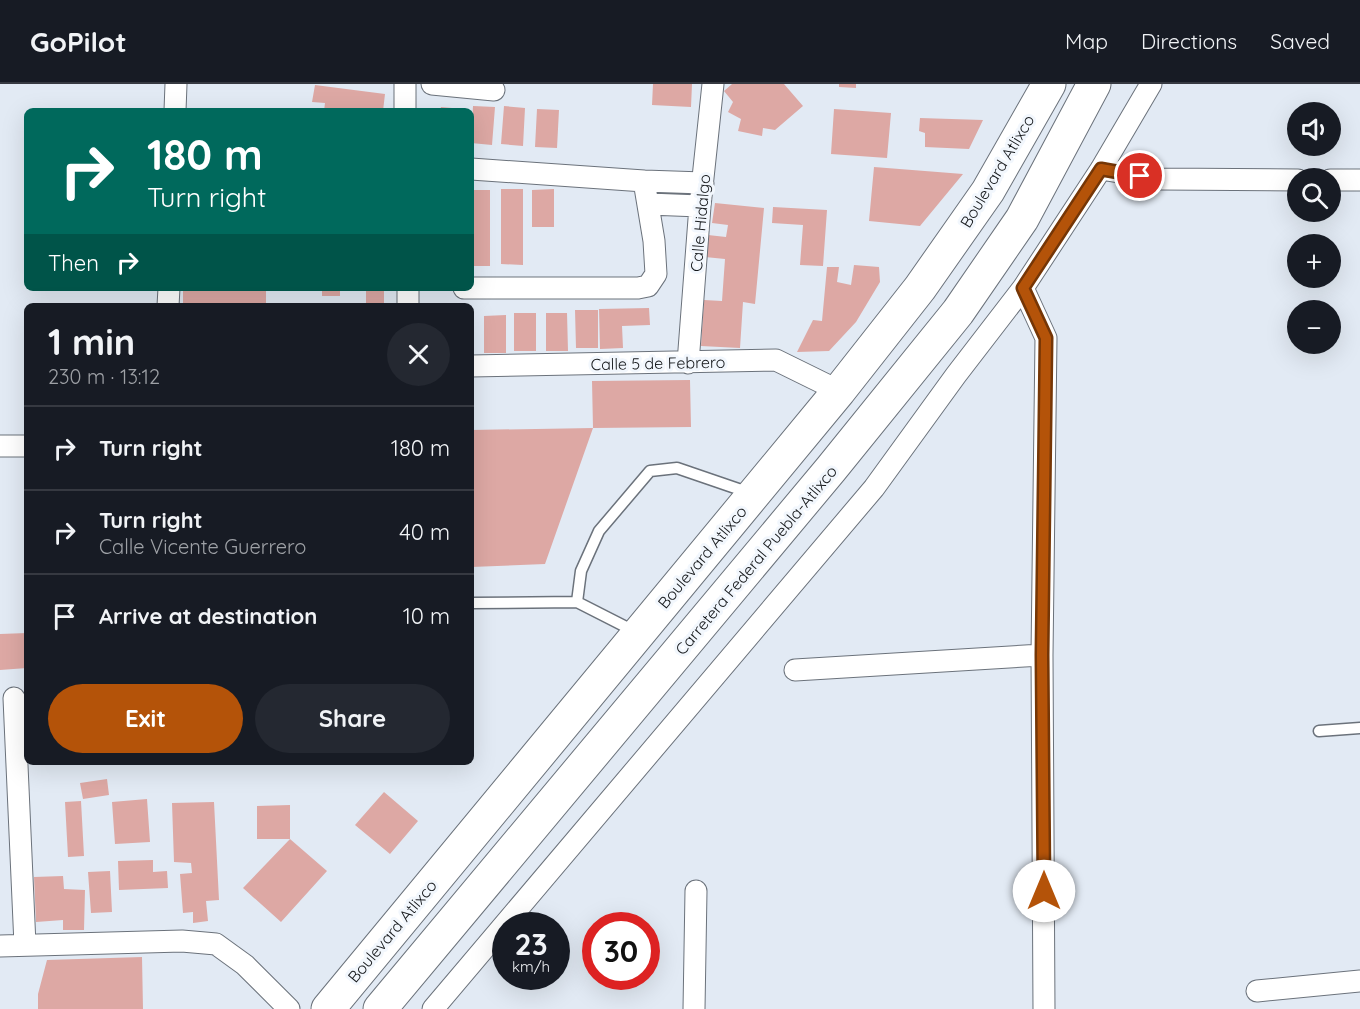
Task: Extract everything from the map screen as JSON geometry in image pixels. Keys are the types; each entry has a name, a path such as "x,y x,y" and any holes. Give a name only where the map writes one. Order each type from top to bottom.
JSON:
{"main road":[{"name":"Boulevard Atlixco","path":"328,1009 839,391 920,288 988,191 1048,84"},
{"name":"Carretera Federal Puebla-Atlixco","path":"380,1009 958,312 1022,219 1094,84"},
{"path":"680,584 713,610"}],"street":[{"path":"175,108 176,84"},
{"path":"405,84 405,108"},
{"path":"432,84 494,90"},
{"name":"Calle Hidalgo","path":"688,363 700,206 713,84"},
{"path":"433,1009 874,488 1023,288 1101,169 1151,84"},
{"path":"474,169 703,183"},
{"path":"1101,169 1160,179 1287,180"},
{"path":"1341,180 1360,180"},
{"path":"474,288 638,288 648,286 656,274 654,241 644,181"},
{"path":"648,204 700,206"},
{"path":"1023,288 1046,338 1042,655 1044,1009"},
{"name":"Calle 5 de Febrero","path":"474,366 776,360 839,391"},
{"path":"918,363 956,375"},
{"path":"0,446 24,446"},
{"path":"795,670 1042,655"},
{"path":"14,698 26,945"},
{"path":"694,1009 696,891"},
{"path":"0,946 182,941 216,944 245,965 289,1009"},
{"path":"1257,991 1360,981"}],"lane":[{"path":"577,602 581,571 599,531 650,471 677,468 753,495"},
{"path":"474,603 577,602 639,633"},
{"path":"1319,731 1360,728"}],"building":[{"path":"653,84 692,84 691,107 652,105"},
{"path":"732,84 784,84 803,106 775,130 763,128 762,136 738,131 741,119 728,112 733,102 724,91"},
{"path":"839,84 856,84 856,88 839,87"},
{"path":"315,85 385,94 383,108 324,108 325,103 312,102"},
{"path":"473,106 495,107 492,145 474,143"},
{"path":"504,106 525,108 523,146 501,144"},
{"path":"537,109 559,110 557,148 535,147"},
{"path":"834,109 891,113 887,158 831,154"},
{"path":"920,118 983,120 969,149 925,147 925,133 919,131"},
{"path":"874,167 963,174 920,226 869,221"},
{"path":"501,189 523,189 523,265 501,264"},
{"path":"554,189 554,227 532,227 532,190"},
{"path":"474,190 490,190 490,266 474,266"},
{"path":"715,203 764,208 755,304 743,302 740,348 701,346 704,300 722,301 725,259 705,257 708,235 726,237 728,225 712,223"},
{"path":"773,207 827,210 823,266 800,265 803,225 772,223"},
{"path":"854,265 879,267 880,282 856,322 829,351 797,352 813,320 822,321 827,267 839,267 837,282 851,285"},
{"path":"183,291 266,291 266,303 183,303"},
{"path":"322,291 340,291 340,296 322,296"},
{"path":"366,291 384,291 384,303 366,303"},
{"path":"649,308 650,325 622,326 623,348 600,349 599,309"},
{"path":"575,310 598,310 598,348 576,348"},
{"path":"514,313 536,313 536,351 514,351"},
{"path":"546,313 567,313 568,351 546,351"},
{"path":"506,315 506,353 484,353 484,316"},
{"path":"690,380 691,427 593,428 592,381"},
{"path":"593,428 545,564 474,567 474,430"},
{"path":"24,633 24,668 0,670 0,634"},
{"path":"107,779 109,795 83,799 80,783"},
{"path":"384,792 418,821 390,854 355,825"},
{"path":"147,799 150,842 115,844 112,802"},
{"path":"81,801 84,856 68,857 65,802"},
{"path":"214,802 219,900 206,901 208,921 193,923 193,912 183,913 180,874 192,873 191,863 174,862 172,803"},
{"path":"290,805 290,839 257,839 257,806"},
{"path":"290,839 327,871 281,922 243,888"},
{"path":"153,860 153,872 167,871 168,888 119,890 118,861"},
{"path":"110,871 112,912 91,913 88,872"},
{"path":"63,876 64,889 85,890 84,930 63,930 63,920 36,922 34,877"},
{"path":"142,957 143,1009 38,1009 38,994 47,960"}],"route":[{"path":"1044,891 1042,655 1046,338 1023,288 1101,169 1140,176"}]}
